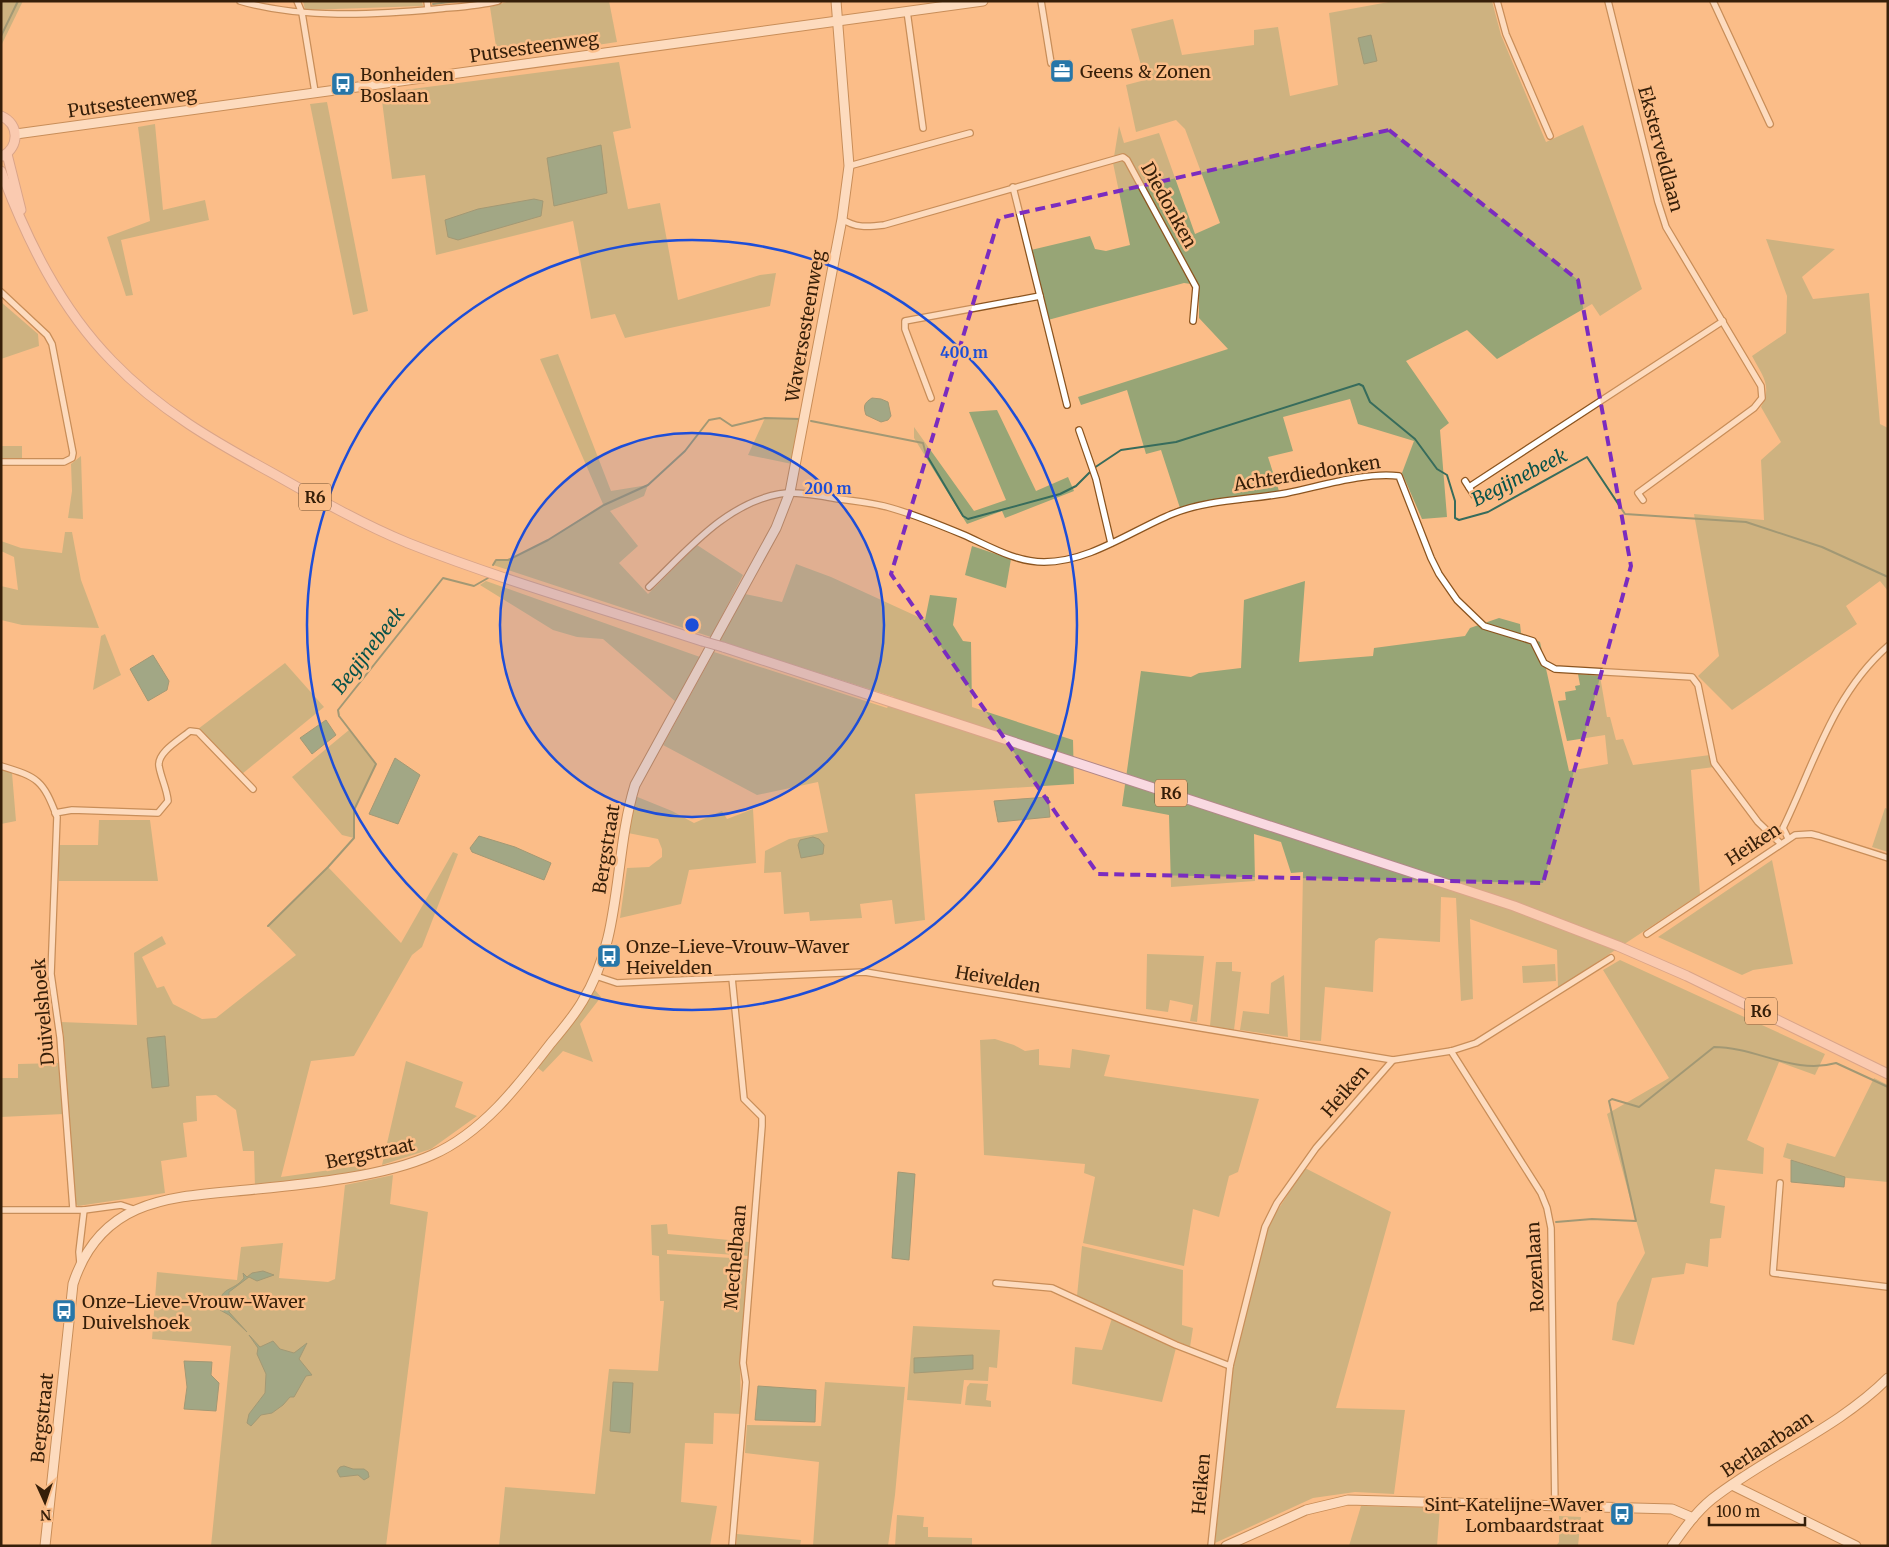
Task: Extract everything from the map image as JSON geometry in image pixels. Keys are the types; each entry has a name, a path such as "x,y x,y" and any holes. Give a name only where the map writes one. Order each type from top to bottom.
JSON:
{"main road":[{"path":"1,116 12,124 16,134 14,144 4,155"},
{"name":"R6","path":"4,155 23,220"},
{"name":"R6","path":"1,171 9,194 23,220 44,268 86,331 110,360 141,390 194,430 342,513 463,564 1415,872 1514,906 1618,946 1722,992 1888,1074"}],"street":[{"path":"240,1 274,10 302,13 390,14 498,1"},
{"path":"297,1 302,13 315,92"},
{"path":"427,1 428,10"},
{"name":"Waversesteenweg","path":"742,589 776,528 790,492 842,219 849,166 836,1"},
{"name":"Putsesteenweg","path":"16,134 983,1"},
{"path":"1041,1 1051,63"},
{"path":"1497,1 1506,34 1550,136"},
{"name":"Eksterveldlaan","path":"1608,1 1658,202 1666,227 1761,386 1762,398 1754,408 1638,493 1643,500"},
{"path":"1713,1 1770,124"},
{"path":"907,12 923,128"},
{"path":"849,166 970,132"},
{"name":"Diedonken","path":"842,219 849,224 859,226 884,225 1124,157 1196,288 1193,321"},
{"path":"1013,187 1067,405"},
{"path":"1,292 47,335 52,344 74,454 72,458 64,462 1,462"},
{"path":"932,398 905,329 905,321 1040,296"},
{"path":"1469,487 1723,322"},
{"path":"1079,430 1096,479 1111,543"},
{"name":"Achterdiedonken","path":"790,492 893,508 946,527 988,547 1033,561 1067,559 1111,543 1194,506 1288,492 1312,486 1399,476 1439,574 1457,600 1484,626 1533,641 1544,663 1555,669 1692,677 1698,685 1714,763 1758,822 1780,843"},
{"path":"1465,481 1474,495"},
{"path":"649,587 726,517 767,497 790,492"},
{"name":"Bergstraat","path":"45,1546 71,1300 73,1284 80,1262 107,1228 133,1210 173,1197 259,1189 364,1174 410,1163 440,1151 472,1131 493,1112 541,1056 581,1004 596,976 606,949 627,811 635,785 742,589"},
{"path":"1788,838 1783,828 1830,722 1857,678 1888,646"},
{"path":"55,813 72,810 158,813 168,801 167,787 158,764 162,755 190,731 198,732 253,788"},
{"name":"Duivelshoek","path":"1,766 34,777 51,802 55,813 51,974 60,1037 73,1209"},
{"name":"Heiken","path":"1647,934 1788,838 1811,834 1888,858"},
{"name":"Heiken","path":"1211,1546 1230,1366 1264,1227 1277,1203 1316,1148 1393,1060 1451,1051 1476,1043 1612,958"},
{"name":"Heivelden","path":"596,976 617,983 865,972 1393,1060"},
{"name":"Mechelbaan","path":"732,978 744,1100 762,1117 762,1126 743,1363 746,1382 732,1546"},
{"name":"Rozenlaan","path":"1451,1051 1541,1193 1547,1208 1551,1228 1556,1507"},
{"path":"1780,1183 1774,1273 1888,1287"},
{"path":"1,1210 84,1210 121,1206 133,1210"},
{"path":"80,1262 79,1252 84,1210"},
{"path":"996,1283 1052,1288 1176,1345 1230,1366"},
{"name":"Berlaarbaan","path":"1672,1546 1693,1518 1711,1500 1846,1414 1888,1378"},
{"path":"1732,1486 1856,1546"},
{"path":"1226,1546 1306,1510 1348,1500 1672,1509 1693,1518"}],"highlighted area":[{"path":"1389,130 1578,280 1631,566 1543,883 1098,874 891,574 999,218"}],"green space":[{"path":"1,1 23,1 1,46"},
{"path":"303,1 422,1 423,6 305,10"},
{"path":"510,1 609,1 617,42 498,60 490,7"},
{"path":"1394,1 1492,1 1501,35 1546,142 1583,125 1642,289 1600,316 1592,304 1497,359 1467,330 1406,361 1449,423 1440,430 1447,517 1422,519 1402,473 1414,441 1358,424 1350,399 1283,417 1293,451 1268,457 1279,491 1195,503 1180,508 1161,450 1146,454 1127,390 1081,405 1078,397 1228,349 1199,318 1199,285 1184,283 1048,320 1031,250 1090,236 1095,249 1106,251 1130,245 1113,163 1119,126 1124,143 1159,133 1195,234 1220,223 1185,129 1176,120 1136,132 1126,85 1145,80 1131,29 1173,19 1182,55 1254,45 1254,30 1278,27 1290,96 1338,85 1329,13"},
{"path":"619,62 631,128 613,132 628,209 660,203 678,300 760,275 776,273 770,306 625,338 615,314 591,319 573,221 436,255 425,175 392,179 381,93"},
{"path":"327,102 368,311 353,315 310,104"},
{"path":"155,124 163,210 205,200 209,220 121,240 133,295 126,296 107,237 150,221 138,127"},
{"path":"1766,239 1835,249 1802,277 1813,299 1869,293 1880,424 1888,428 1888,591 1880,581 1846,606 1857,624 1732,710 1698,676 1719,656 1694,514 1764,520 1761,460 1781,442 1761,407 1766,393 1765,381 1752,356 1786,333 1787,296"},
{"path":"1,302 38,334 39,346 1,359"},
{"path":"558,354 611,491 648,485 644,496 610,511 638,546 619,563 648,594 697,545 743,575 711,637 493,565 496,560 508,560 548,540 603,504 540,359"},
{"path":"997,410 1036,491 1068,477 1074,491 1005,518 1002,511 967,524 914,438 914,427 974,511 1006,500 969,412"},
{"path":"765,418 800,419 792,464 748,455"},
{"path":"1,446 22,446 22,459 1,459"},
{"path":"81,456 83,519 68,518 72,491 71,464"},
{"path":"65,532 72,532 81,580 99,628 22,625 1,620 1,586 18,590 14,557 1,551 1,541 21,548 62,553"},
{"path":"972,546 1011,559 1006,588 965,575"},
{"path":"796,564 831,577 925,620 930,595 957,598 953,625 963,641 971,642 972,707 1073,740 1074,784 915,794 925,920 895,924 892,900 860,904 862,918 810,921 809,912 784,914 781,872 764,873 765,851 789,839 828,832 818,782 757,795 663,745 714,652 887,708 894,697 719,641 745,594 782,602"},
{"path":"486,581 700,657 676,702 603,639 577,637 553,630 480,585"},
{"path":"1305,581 1299,662 1373,656 1374,648 1465,636 1470,628 1499,618 1520,624 1521,633 1540,642 1569,771 1608,764 1605,735 1567,741 1558,701 1566,700 1565,692 1576,690 1575,686 1580,685 1578,674 1600,676 1607,717 1610,717 1616,740 1623,739 1633,765 1710,755 1714,767 1691,770 1700,894 1558,988 1557,950 1470,919 1473,999 1461,1001 1456,898 1441,897 1440,942 1379,938 1375,941 1373,992 1325,987 1321,1041 1300,1040 1303,872 1291,873 1281,842 1254,834 1255,881 1171,887 1169,815 1122,806 1141,671 1191,677 1199,673 1241,668 1244,600"},
{"path":"105,634 121,675 93,690 101,636"},
{"path":"285,663 324,707 242,774 198,729"},
{"path":"349,730 376,764 354,810 354,838 342,835 292,777"},
{"path":"1,769 12,773 16,821 1,824"},
{"path":"635,796 672,811 694,823 722,811 727,819 753,809 756,863 689,870 681,904 620,918 627,868 649,867 662,857 662,849 658,839 628,833"},
{"path":"1885,808 1888,809 1888,852 1872,847"},
{"path":"99,820 150,820 158,881 59,881 59,845 98,845"},
{"path":"453,852 458,854 422,947 412,955 354,1056 311,1061 281,1177 365,1165 366,1172 255,1187 254,1151 243,1151 236,1110 216,1095 196,1096 197,1121 183,1123 187,1157 161,1161 165,1193 78,1206 75,1203 64,1037 61,1022 137,1025 134,953 162,936 166,944 142,957 157,988 164,986 173,1004 202,1019 216,1018 296,955 268,926 328,867 401,943"},
{"path":"1772,860 1793,964 1753,970 1742,975 1658,937"},
{"path":"1147,954 1204,956 1197,1022 1190,1021 1193,1005 1170,1000 1168,1012 1146,1009"},
{"path":"1620,960 1825,1054 1815,1075 1779,1062 1747,1140 1764,1148 1763,1174 1715,1169 1710,1203 1725,1206 1721,1238 1710,1239 1708,1267 1686,1263 1684,1274 1652,1278 1634,1345 1612,1340 1617,1303 1645,1253 1607,1114 1669,1078 1603,970"},
{"path":"1216,962 1232,962 1232,971 1241,972 1234,1030 1210,1026"},
{"path":"1555,964 1556,981 1523,983 1522,966"},
{"path":"1284,975 1288,1037 1240,1030 1243,1011 1269,1014 1271,983"},
{"path":"594,989 601,997 580,1024 593,1062 563,1051 543,1072 538,1068"},
{"path":"995,1039 1025,1051 1039,1049 1039,1065 1070,1068 1072,1049 1110,1055 1104,1076 1259,1099 1238,1172 1229,1176 1219,1217 1193,1209 1184,1266 1083,1243 1095,1177 1084,1173 1085,1164 984,1155 980,1040"},
{"path":"406,1061 463,1082 455,1107 477,1116 431,1149 382,1165"},
{"path":"59,1063 64,1114 1,1117 1,1078 18,1078 18,1064"},
{"path":"1874,1078 1888,1085 1888,1182 1847,1178 1783,1157 1787,1143 1835,1157"},
{"path":"1305,1168 1391,1212 1336,1408 1405,1410 1394,1494 1355,1492 1313,1498 1215,1543 1233,1366 1266,1228"},
{"path":"393,1175 390,1204 428,1212 386,1546 211,1546 231,1346 152,1339 157,1272 237,1280 241,1247 283,1243 279,1278 328,1282 335,1279 345,1185"},
{"path":"667,1224 668,1234 749,1242 748,1256 667,1250 667,1254 748,1259 740,1359 741,1414 714,1413 713,1444 685,1443 681,1502 717,1506 710,1546 499,1546 505,1487 595,1494 609,1369 658,1371 664,1301 660,1301 659,1256 652,1255 651,1225"},
{"path":"1082,1246 1183,1270 1182,1325 1193,1328 1190,1347 1077,1296"},
{"path":"1112,1318 1176,1348 1162,1402 1072,1384 1075,1347 1102,1350"},
{"path":"913,1326 1000,1330 997,1368 989,1367 988,1381 964,1380 961,1404 907,1400"},
{"path":"825,1382 905,1387 895,1495 888,1546 813,1546 819,1462 745,1453 747,1425 821,1426"},
{"path":"970,1383 988,1384 986,1400 991,1401 991,1407 965,1405 967,1387"},
{"path":"1361,1506 1440,1508 1437,1546 1349,1546"},
{"path":"897,1515 924,1517 923,1527 928,1527 928,1537 972,1538 972,1546 895,1546"},
{"path":"1559,1516 1581,1517 1578,1546 1556,1546 1559,1542"},
{"path":"737,1534 801,1540 800,1546 736,1546"}],"water":[{"path":"1371,35 1377,61 1364,64 1358,38"},
{"path":"601,145 607,193 554,206 547,158"},
{"path":"534,199 543,201 541,216 458,240 448,237 445,220 478,209"},
{"path":"872,398 888,402 891,416 888,420 881,422 866,415 865,405"},
{"path":"153,655 169,681 167,690 148,701 130,669"},
{"path":"326,720 336,735 312,754 300,738"},
{"path":"395,758 420,775 398,824 369,814"},
{"path":"1048,797 1050,817 998,822 994,801"},
{"path":"479,836 515,847 551,863 544,880 472,852 470,848"},
{"path":"813,837 819,839 824,845 823,854 801,858 798,845 800,840"},
{"path":"165,1036 169,1086 152,1088 147,1038"},
{"path":"1791,1160 1845,1177 1844,1187 1791,1182"},
{"path":"898,1172 915,1174 909,1260 892,1258"},
{"path":"263,1271 274,1275 257,1281 249,1277 229,1292 229,1312 247,1332 229,1315 220,1310 221,1297 227,1290 236,1286 244,1278 243,1273 247,1277 252,1273"},
{"path":"249,1335 260,1347 273,1341 280,1349 294,1353 307,1343 299,1359 312,1375 306,1376 294,1397 290,1397 272,1413 261,1415 251,1426 247,1423 249,1414 265,1393 266,1374 257,1354 258,1348"},
{"path":"973,1355 973,1369 914,1373 914,1358"},
{"path":"184,1361 212,1362 211,1375 219,1383 216,1411 184,1409 187,1387"},
{"path":"613,1382 633,1383 630,1433 610,1431"},
{"path":"758,1386 816,1390 815,1422 755,1420"},
{"path":"344,1466 353,1469 364,1469 368,1472 369,1477 364,1480 358,1475 340,1477 337,1471 340,1467"}],"waterway":[{"path":"1,36 18,1"},
{"path":"433,4 458,1"},
{"name":"Begijnebeek","path":"1094,468 1121,450 1176,442 1359,384 1363,386 1370,402 1415,439 1437,469 1447,475 1455,501 1455,518 1459,520 1488,512 1587,457 1625,514 1746,522 1822,547 1888,577"},
{"name":"Begijnebeek","path":"493,565 496,560 508,560 548,540 604,505 648,485 685,451 709,420 720,418 732,426 765,418 800,419"},
{"name":"Begijnebeek","path":"811,421 923,443 926,454 963,516 968,519 1060,494 1076,486 1091,471"},
{"name":"Begijnebeek","path":"268,926 328,867 354,838 354,810 376,764 339,716 338,710 443,578 474,586 488,578"},
{"path":"1556,1222 1592,1219 1636,1221 1609,1101 1612,1099 1639,1107 1714,1047 1745,1051 1805,1066 1836,1063 1888,1087"}],"place":[{"name":"Geens & Zonen","path":"1062,71"},
{"name":"Bonheiden Boslaan","path":"343,84"},
{"name":"Onze-Lieve-Vrouw-Waver Heivelden","path":"609,956"},
{"name":"Onze-Lieve-Vrouw-Waver Duivelshoek","path":"64,1311"},
{"name":"Sint-Katelijne-Waver Lombaardstraat","path":"1622,1514"}]}
